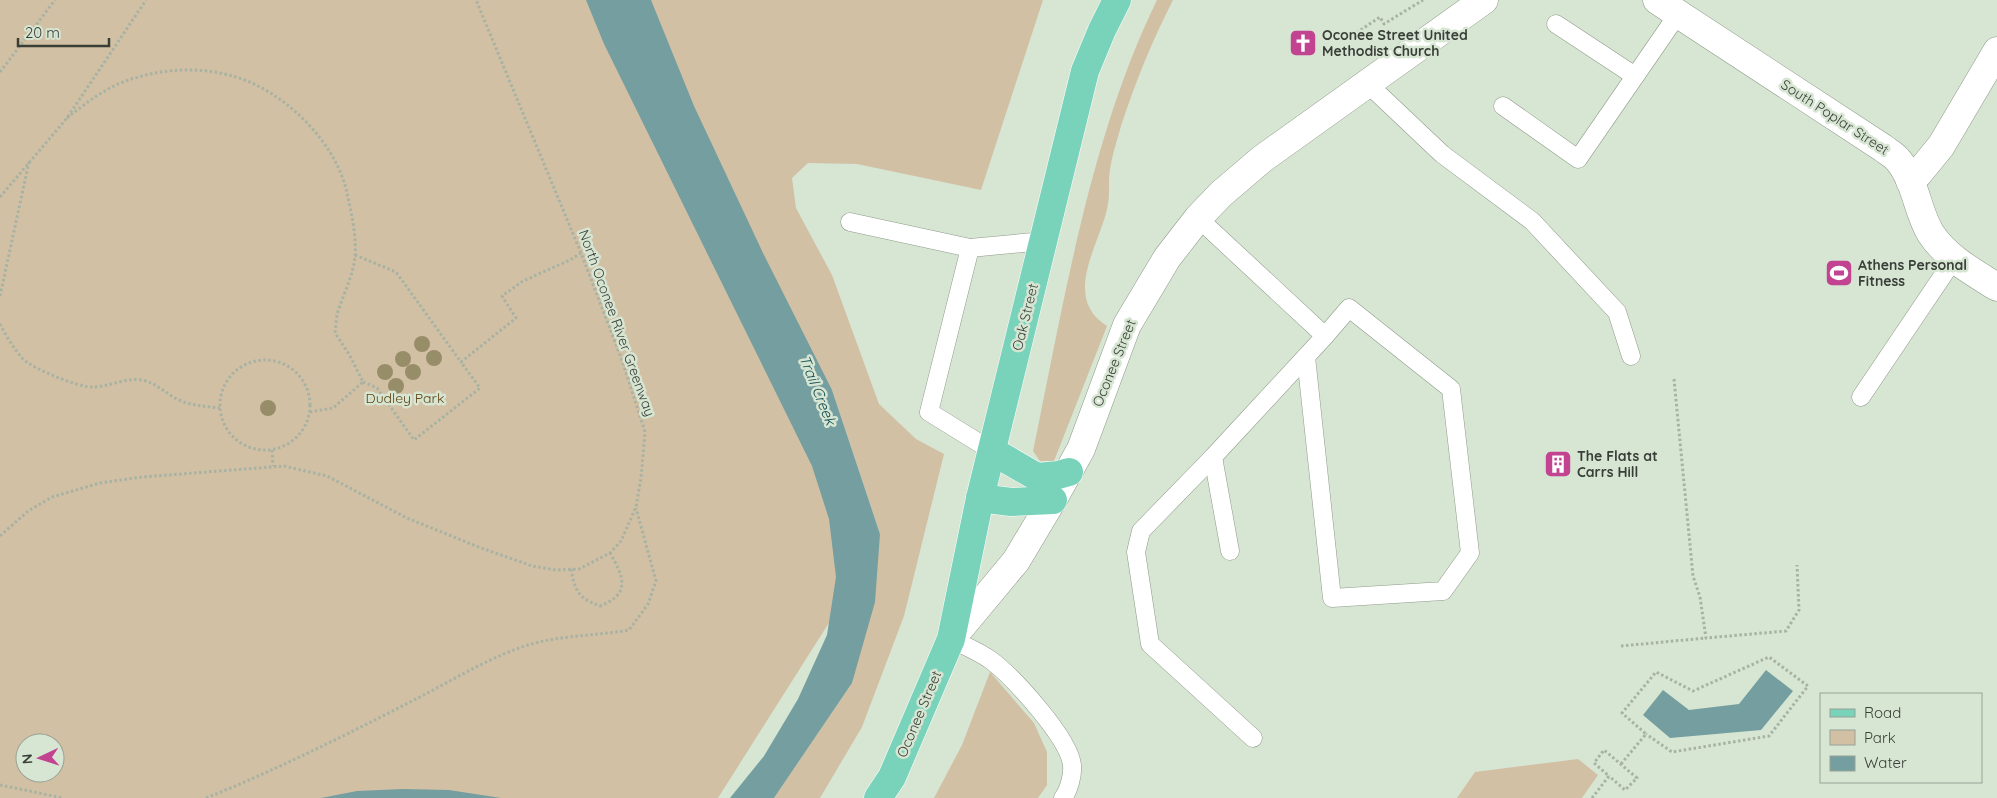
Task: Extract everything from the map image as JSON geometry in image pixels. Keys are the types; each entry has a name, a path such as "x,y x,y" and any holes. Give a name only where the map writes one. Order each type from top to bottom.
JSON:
{"main road":[{"name":"Oak Street","path":"951,639 980,498 1085,71 1117,0"},
{"path":"992,451 1038,476 1058,475 1069,472"},
{"path":"980,498 1011,502 1053,500"},
{"name":"Oconee Street","path":"878,798 892,777 951,639"}],"street":[{"name":"Oconee Street","path":"951,639 1016,561 1053,500 1081,449 1127,326 1167,258 1198,218 1221,194 1262,159 1484,0"},
{"name":"South Poplar Street","path":"1667,7 1883,148 1898,160 1910,180 1930,232 1943,250 1997,287"},
{"path":"1910,180 1918,174 1941,146 1997,51"}],"lane":[{"path":"1503,106 1578,159 1635,76 1667,7"},
{"path":"1556,24 1635,76"},
{"path":"1368,84 1442,154 1532,221 1617,312 1631,356"},
{"path":"1198,218 1325,336"},
{"path":"850,222 970,248 1044,241"},
{"path":"970,248 929,412 992,451"},
{"path":"1861,396 1954,259"},
{"path":"1253,738 1150,644 1136,552 1141,531 1213,457 1349,308 1451,389 1470,553 1443,591 1332,598 1306,356"},
{"path":"1213,457 1230,551"},
{"path":"951,639 993,662 1020,686 1065,746 1072,764 1070,780 1063,798"}],"path":[{"path":"0,72 55,0"},
{"path":"0,197 67,118 146,0"},
{"name":"North Oconee River Greenway","path":"0,536 28,511 52,497 100,483 142,477 284,466 328,476 407,518 532,566 556,570 579,569 610,554 621,541 636,507 641,478 645,432 622,360 581,253 476,0"},
{"path":"1344,41 1380,17 1384,24 1423,0"},
{"path":"67,118 109,89 136,77 189,70 236,77 251,83 302,118 330,152 347,191 352,222 355,255 348,287 338,312 335,333 349,354 363,382 377,388 414,440 480,388 396,272 355,255"},
{"path":"0,296 30,162"},
{"path":"461,362 516,318 502,296 523,281 570,260 581,253"},
{"path":"0,324 6,336 24,360 53,375 82,386 93,387 141,380 155,384 176,399 191,405 220,408"},
{"path":"268,360 282,363 295,371 304,383 310,397 310,412 306,426 297,438 285,446 272,450 257,450 242,445 231,435 223,422 220,408 222,393 228,379 239,368 252,362 268,360"},
{"path":"1674,379 1693,576 1700,598 1706,638"},
{"path":"310,412 333,408 363,382"},
{"path":"272,450 273,466"},
{"path":"206,798 263,776 473,669 528,645 568,637 630,630 648,604 656,581 636,507"},
{"path":"571,569 575,588 585,601 600,606 613,601 621,592 623,580 610,554"},
{"path":"1622,646 1786,631 1799,610 1797,565"},
{"path":"1769,658 1808,686 1769,736 1672,752 1646,734 1622,713 1656,672 1693,691 1769,658"},
{"path":"1621,764 1646,734"},
{"path":"1604,750 1637,778 1626,790 1609,776 1594,763 1604,750"},
{"path":"1592,798 1609,776"},
{"path":"0,785 63,798"}],"green space":[{"name":"Dudley Park","path":"0,0 1043,0 981,190 857,164 808,163 792,178 796,208 832,275 879,404 916,439 944,454 904,616 862,727 820,798 774,798 852,683 880,534 832,390 851,588 718,798 0,798"},
{"path":"1157,0 1173,0 1144,62 1121,126 1109,174 1108,204 1088,268 1085,284 1086,300 1093,314 1107,326 1054,461 1040,461 1033,451 1068,279 1096,164 1134,53"},
{"path":"990,672 1034,723 1047,752 1047,785 1038,798 934,798 962,745"},
{"path":"1578,759 1598,775 1582,798 1457,798 1475,772"}],"water":[{"name":"Trail Creek","path":"586,0 651,0 694,106 763,253 832,390 880,534 875,602 852,683 774,798 730,798 764,756 798,699 827,635 836,577 829,519 812,466 604,44"},
{"path":"1766,670 1793,691 1761,730 1670,738 1643,715 1663,690 1689,710 1739,704"},
{"path":"449,790 501,798 321,798 357,791"}],"place":[{"name":"Oconee Street United Methodist Church","path":"1303,43"},
{"name":"Athens Personal Fitness","path":"1839,273"},
{"name":"The Flats at Carrs Hill","path":"1558,464"}]}
